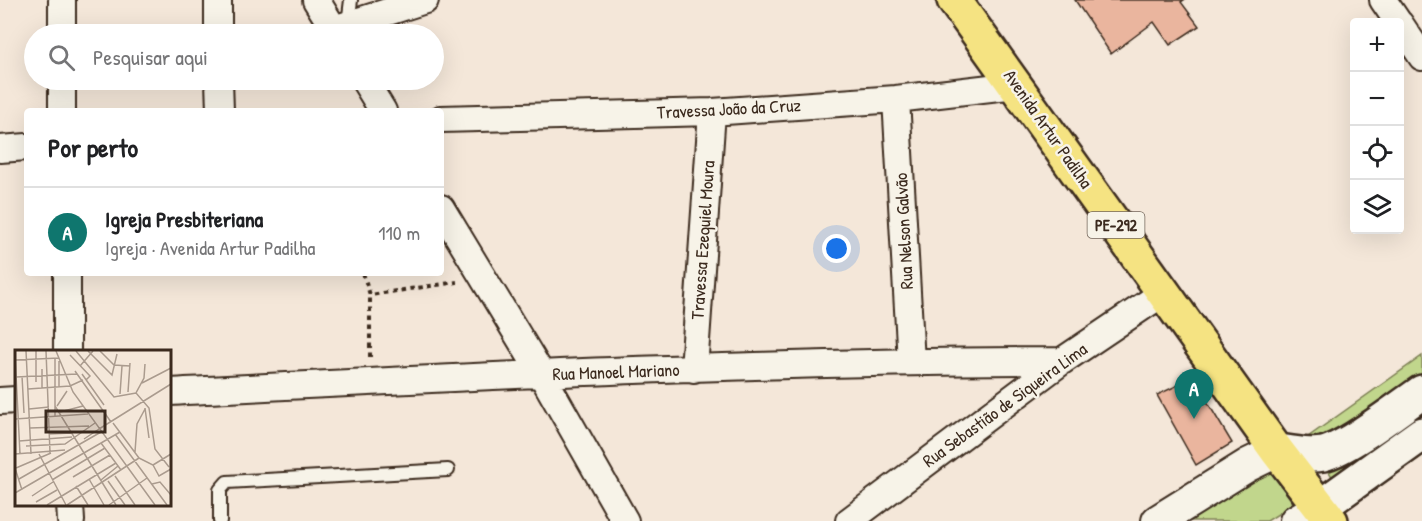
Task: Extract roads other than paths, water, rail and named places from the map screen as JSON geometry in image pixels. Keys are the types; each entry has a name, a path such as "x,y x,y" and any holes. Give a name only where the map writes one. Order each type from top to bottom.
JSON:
{"main road":[{"name":"Avenida Artur Padilha","path":"954,0 1277,451 1316,516"},
{"path":"1277,451 1325,453 1365,431 1422,392"},
{"path":"1316,516 1422,434"}],"street":[{"path":"62,0 62,24"},
{"path":"218,0 218,24"},
{"path":"316,0 342,22 425,0"},
{"path":"1383,0 1396,18"},
{"path":"1404,30 1422,57"},
{"name":"Travessa João da Cruz","path":"444,119 712,112 896,99 1016,85"},
{"path":"62,90 62,108"},
{"path":"219,90 220,108"},
{"path":"370,90 381,108"},
{"name":"Rua Nelson Galvão","path":"896,99 911,362"},
{"name":"Travessa Ezequiel Moura","path":"694,369 712,112"},
{"path":"0,149 24,147"},
{"path":"444,213 542,375 625,521"},
{"path":"67,276 67,350"},
{"name":"Rua Sebastião de Siqueira Lima","path":"849,521 1062,361 1163,293"},
{"name":"Rua Manoel Mariano","path":"171,392 694,369 911,362 1062,361"},
{"path":"0,401 15,400"},
{"path":"1158,521 1248,465 1277,451"}],"lane":[{"path":"220,521 220,490 227,482 448,470"}],"place":[{"name":"Igreja Presbiteriana","path":"1194,419"}]}
